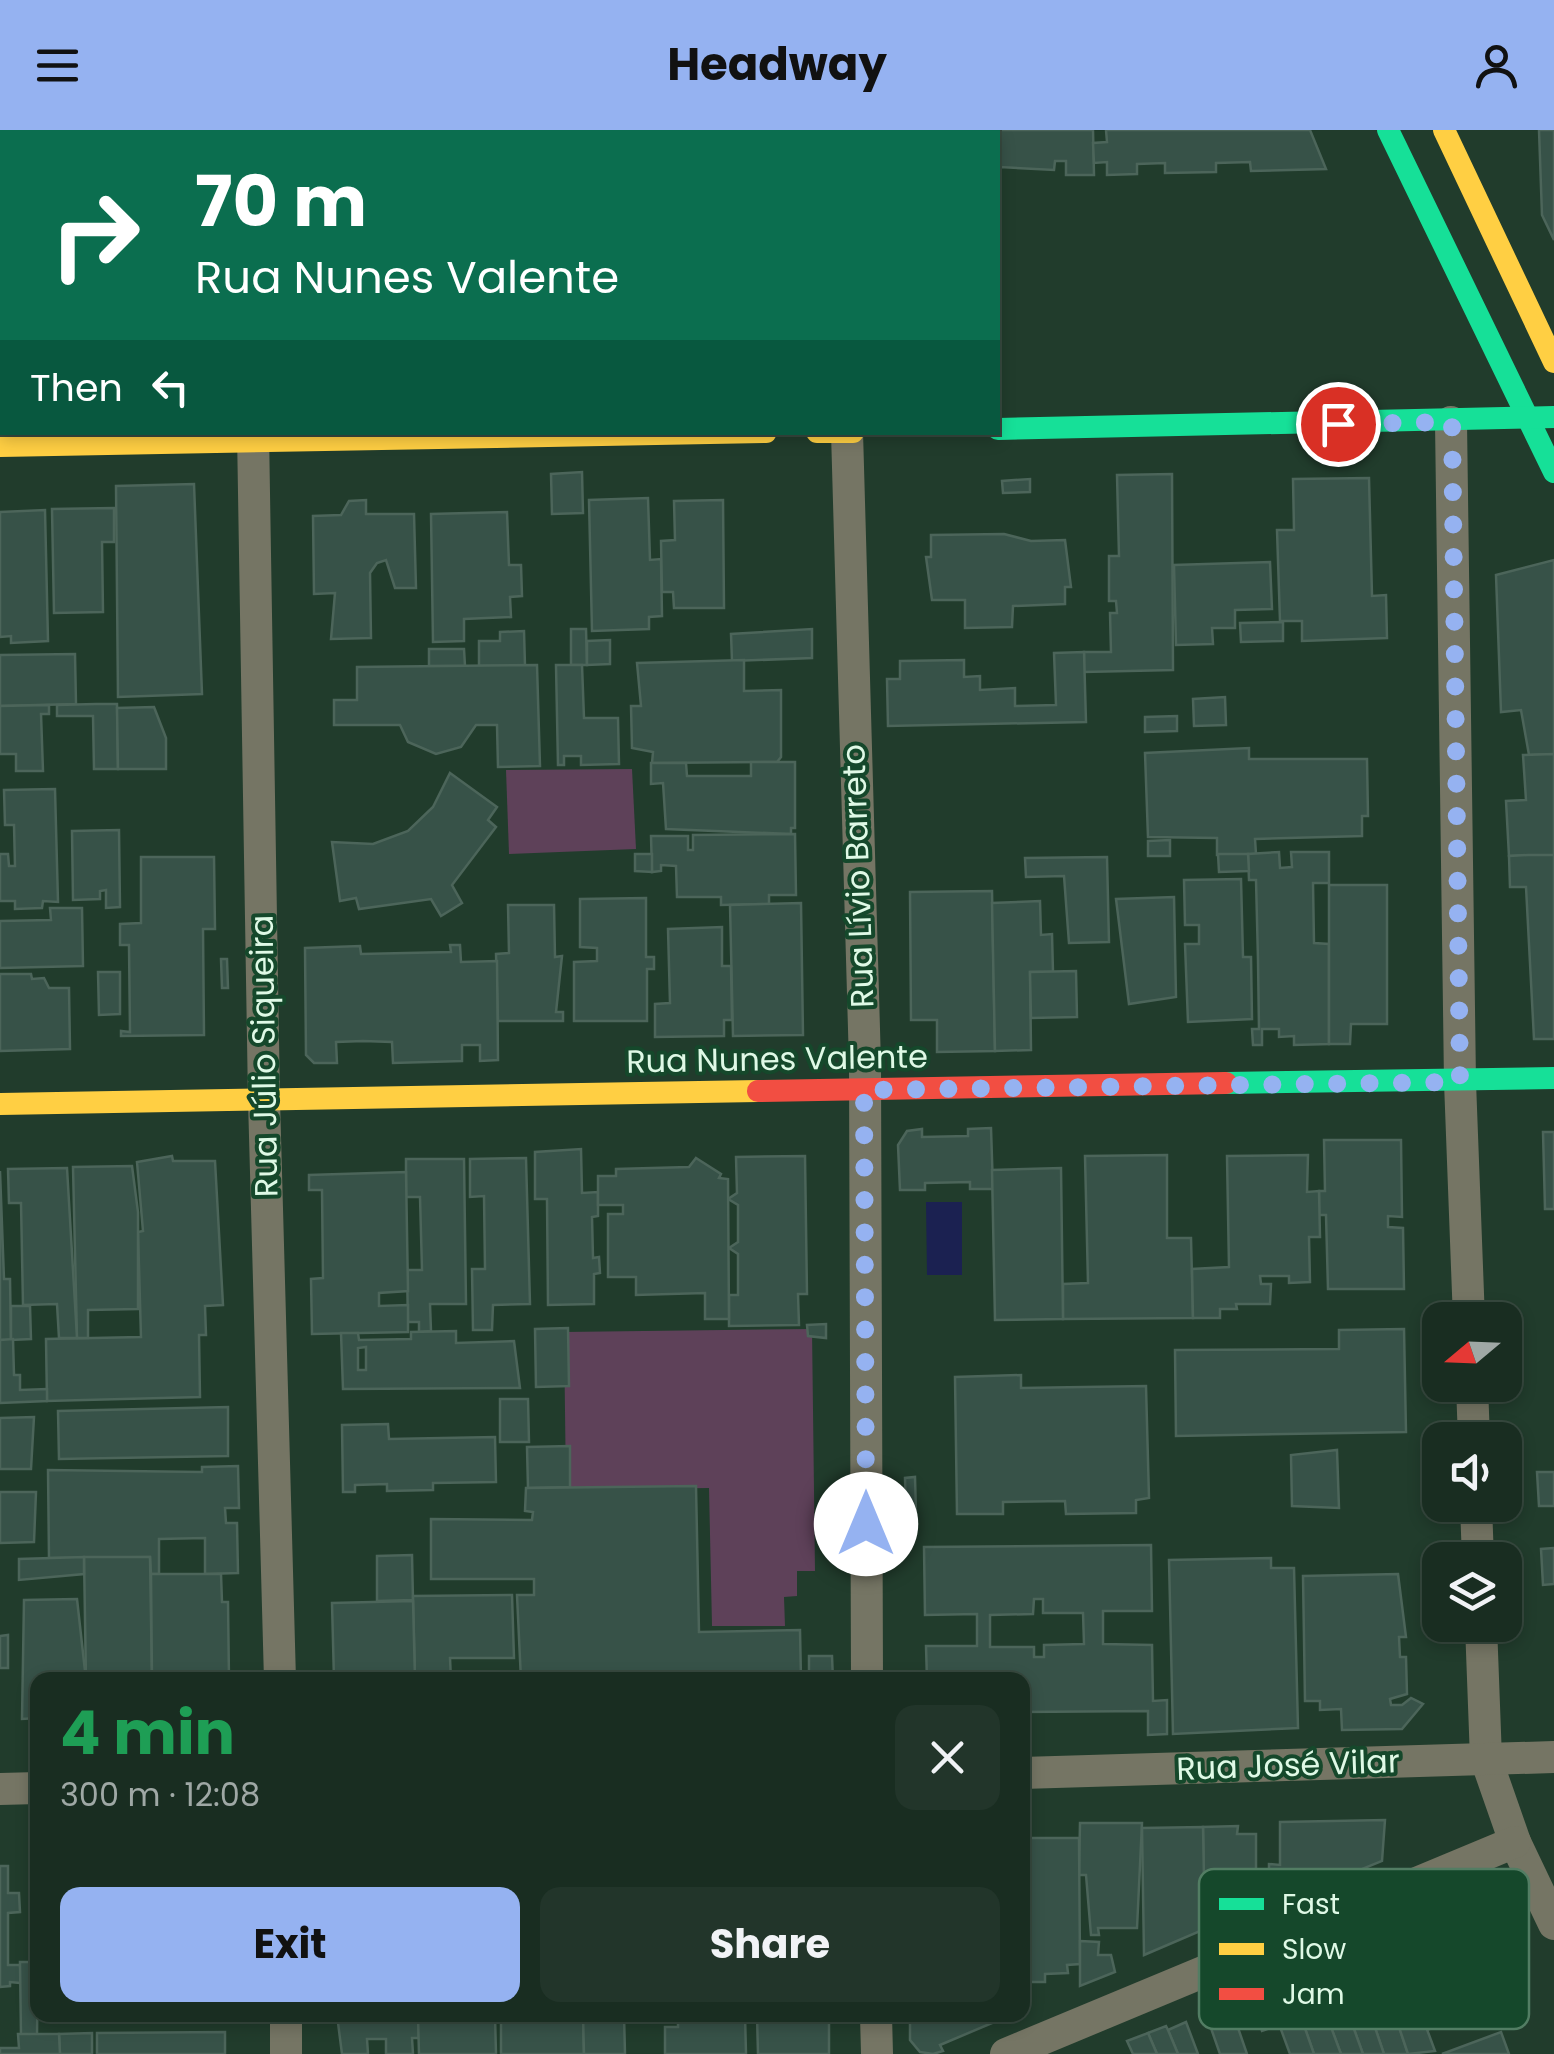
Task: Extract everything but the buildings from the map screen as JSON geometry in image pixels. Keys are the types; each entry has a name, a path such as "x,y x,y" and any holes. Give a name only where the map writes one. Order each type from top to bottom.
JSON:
{"street":[{"path":"1388,130 1554,472"},
{"path":"1444,130 1554,362"},
{"path":"1000,429 1554,418"},
{"path":"1452,422 1460,1082 1468,1302"},
{"path":"0,446 459,435"},
{"name":"Rua Lívio Barreto","path":"849,435 864,1090 867,1672"},
{"name":"Rua Júlio Siqueira","path":"254,437 264,1100 280,1672"},
{"name":"Rua Nunes Valente","path":"0,1104 1554,1078"},
{"path":"1482,1642 1486,1759 1529,1869"},
{"name":"Rua José Vilar","path":"1030,1773 1554,1758"},
{"path":"0,1789 30,1788"},
{"path":"1451,1869 1516,1842"},
{"path":"1529,1870 1554,1924"},
{"path":"1006,2054 1199,1974"},
{"path":"286,2022 286,2054"},
{"path":"876,2022 877,2054"}],"shaded area":[{"path":"632,769 636,849 509,854 506,770"},
{"path":"926,1202 962,1202 962,1275 927,1275"},
{"path":"812,1329 815,1571 797,1571 797,1596 784,1597 785,1626 712,1626 709,1488 566,1490 564,1332"}],"traffic: fast":[{"path":"1388,130 1554,472"},
{"path":"1000,429 1554,417"},
{"path":"1226,1083 1554,1078"}],"traffic: slow":[{"path":"1444,130 1554,362"},
{"path":"0,446 602,435"},
{"path":"0,1104 758,1091"}],"traffic: jam":[{"path":"758,1091 1226,1083"}],"route":[{"path":"866,1524 864,1090 1460,1082 1452,422 1338,424"}]}
